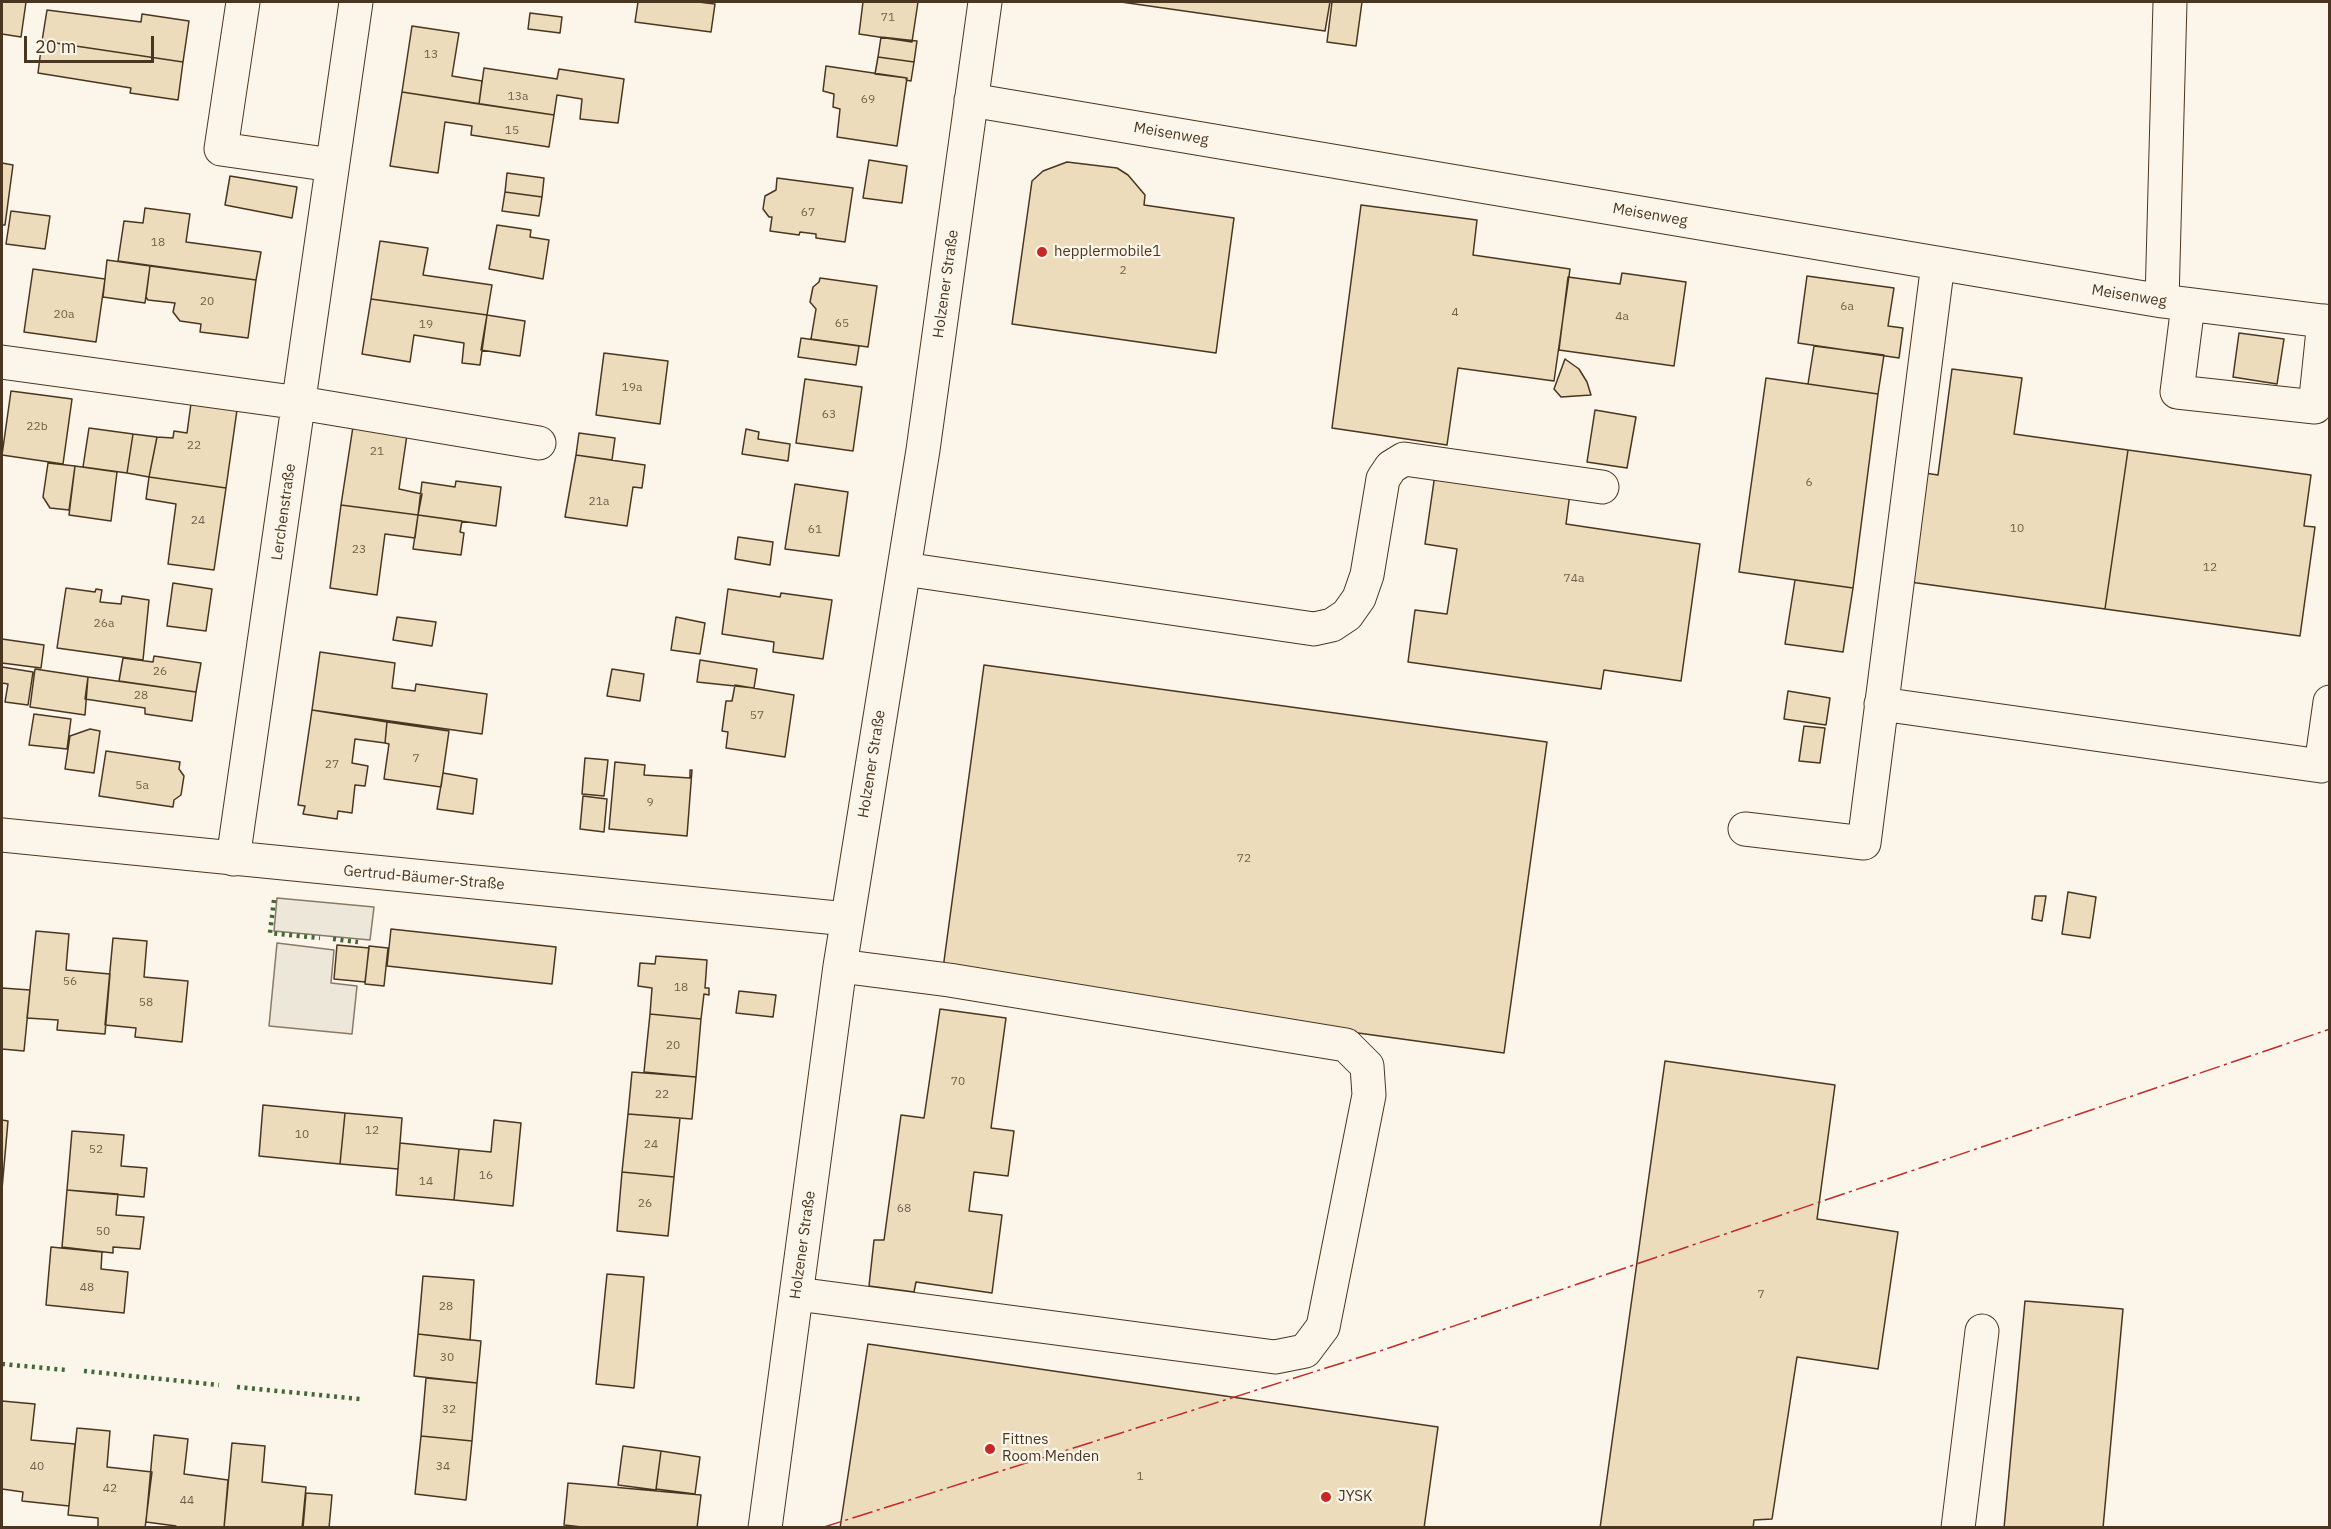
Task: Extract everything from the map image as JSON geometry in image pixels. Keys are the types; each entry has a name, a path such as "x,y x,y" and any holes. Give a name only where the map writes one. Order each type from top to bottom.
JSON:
{"street":[{"path":"243,2 221,148 332,165"},
{"name":"Lerchenstraße","path":"233,859 356,2"},
{"name":"Holzener Straße","path":"765,1527 840,966 923,450 985,2"},
{"path":"2170,2 2177,392 2315,407 2327,322"},
{"name":"Meisenweg","path":"971,100 2175,303 2327,322"},
{"path":"1745,829 1864,843 1938,263"},
{"path":"2,362 300,403 539,443"},
{"path":"904,568 1314,629 1332,625 1347,615 1359,598 1367,575 1383,479 1391,467 1404,459 1602,487"},
{"path":"1881,704 2320,766 2330,702"},
{"name":"Gertrud-Bäumer-Straße","path":"2,835 847,919"},
{"path":"797,1294 1275,1357 1305,1351 1323,1327 1369,1095 1367,1066 1346,1045 949,980 840,966"},
{"path":"1958,1527 1982,1331"}],"shaded area":[{"path":"277,898 374,907 370,940 274,931"},
{"path":"277,943 334,950 331,983 357,986 352,1034 269,1026"}],"building":[{"path":"2,2 26,2 21,37 2,34"},
{"path":"638,2 715,4 711,32 635,22"},
{"path":"863,2 918,2 912,42 859,34"},
{"path":"1121,2 1330,2 1325,31"},
{"path":"1332,2 1362,2 1356,46 1327,42"},
{"path":"47,10 141,22 142,14 189,21 183,62 42,41"},
{"path":"530,13 562,17 560,33 528,29"},
{"path":"412,26 459,33 452,76 482,81 479,104 402,92"},
{"path":"881,37 917,41 914,62 878,57"},
{"path":"42,41 183,62 178,100 130,93 131,88 38,73"},
{"path":"878,57 914,62 911,81 906,80 907,78 875,74"},
{"path":"826,66 907,78 897,146 837,137 840,109 833,107 834,94 823,91"},
{"path":"484,68 557,79 559,69 624,79 618,123 580,119 582,99 557,95 554,115 479,104"},
{"path":"402,92 554,115 549,147 471,135 472,126 445,122 438,173 390,166"},
{"path":"869,160 907,166 902,203 863,198"},
{"path":"1067,162 1117,168 1128,175 1145,195 1144,205 1234,218 1216,353 1012,324 1032,181 1043,171"},
{"path":"2,163 13,165 5,225 2,225"},
{"path":"507,173 544,178 542,197 505,192"},
{"path":"230,176 297,187 292,218 225,205"},
{"path":"777,178 853,188 845,242 816,238 816,234 800,232 799,235 770,231 772,217 769,217 763,209 765,196 776,190"},
{"path":"505,192 542,197 539,216 502,211"},
{"path":"1361,205 1477,220 1473,255 1570,269 1554,381 1458,368 1447,445 1332,428"},
{"path":"145,208 190,214 186,242 261,252 256,280 118,261 124,221 143,223"},
{"path":"11,211 50,216 45,249 6,244"},
{"path":"497,225 531,230 530,237 549,240 543,279 489,269"},
{"path":"380,241 428,248 423,275 492,285 487,315 371,299"},
{"path":"107,260 150,266 145,303 103,297"},
{"path":"150,266 256,280 248,338 200,332 201,324 180,321 173,312 175,303 148,300 146,297"},
{"path":"33,269 105,279 96,342 24,332"},
{"path":"1622,273 1686,282 1674,366 1559,350 1568,277 1620,284"},
{"path":"1807,276 1894,288 1888,326 1903,328 1899,358 1798,343"},
{"path":"820,278 877,286 868,347 811,339 816,309 810,302 813,287"},
{"path":"371,299 487,315 480,365 462,363 464,343 414,335 410,362 362,354"},
{"path":"487,315 525,321 520,356 481,350"},
{"path":"2239,333 2284,339 2277,384 2233,377"},
{"path":"801,338 859,346 856,365 798,357"},
{"path":"1814,346 1884,355 1878,394 1808,384"},
{"path":"604,353 668,361 660,424 596,415"},
{"path":"1565,359 1579,369 1587,382 1591,395 1561,397 1554,389"},
{"path":"1952,369 2022,378 2014,434 2128,450 2105,609 1910,582 1925,473 1938,475"},
{"path":"1766,378 1878,394 1853,588 1739,572"},
{"path":"805,379 862,387 853,451 796,443"},
{"path":"11,391 72,399 63,464 2,455"},
{"path":"192,396 238,403 226,488 149,477 157,437 173,438 174,431 187,433"},
{"path":"1595,410 1636,417 1627,468 1587,462"},
{"path":"354,420 408,428 399,489 422,494 418,515 341,505"},
{"path":"89,428 133,434 127,473 83,467"},
{"path":"746,429 759,432 758,439 790,444 788,461 742,454"},
{"path":"579,433 615,438 612,460 576,455"},
{"path":"133,434 157,437 149,477 127,473"},
{"path":"2128,450 2311,475 2304,526 2315,527 2300,636 2105,609"},
{"path":"576,455 645,465 642,488 633,487 627,526 565,517"},
{"path":"48,463 75,466 69,510 50,508 43,497"},
{"path":"75,466 117,472 111,521 69,515"},
{"path":"1435,474 1570,493 1566,524 1700,544 1681,681 1604,670 1601,689 1408,662 1415,610 1447,614 1457,549 1425,544"},
{"path":"149,477 226,488 214,570 168,564 176,504 146,499"},
{"path":"456,481 501,487 496,526 418,515 422,482 455,487"},
{"path":"795,484 848,492 839,556 785,549"},
{"path":"341,505 418,515 415,538 385,534 377,595 330,588"},
{"path":"418,515 462,521 460,532 464,533 461,555 413,549"},
{"path":"738,537 773,542 770,565 735,559"},
{"path":"1795,580 1853,588 1843,652 1785,644"},
{"path":"173,583 212,589 206,631 167,626"},
{"path":"66,588 95,592 96,589 102,590 100,602 121,604 122,596 149,600 143,660 57,648"},
{"path":"728,589 780,597 781,593 832,600 823,659 773,652 774,642 722,634"},
{"path":"397,617 436,622 432,646 393,640"},
{"path":"676,617 705,623 700,654 671,650"},
{"path":"2,639 44,645 41,668 2,663"},
{"path":"320,652 395,663 392,688 415,691 416,684 487,694 482,734 312,710"},
{"path":"154,656 201,663 196,692 119,681 123,658 153,662"},
{"path":"700,660 757,669 754,688 697,682"},
{"path":"984,665 1547,742 1504,1053 942,976"},
{"path":"2,667 33,672 28,705 5,702 8,684 2,683"},
{"path":"35,669 88,677 85,715 30,707"},
{"path":"612,669 644,674 640,701 607,696"},
{"path":"88,677 196,692 192,721 145,714 145,708 85,699"},
{"path":"735,685 794,695 785,757 726,748 728,732 722,731 726,701 732,701"},
{"path":"1788,691 1830,698 1826,725 1784,719"},
{"path":"312,710 387,722 385,743 355,739 352,763 368,766 365,786 355,785 352,813 338,811 337,819 303,814 305,806 298,805"},
{"path":"34,714 71,719 67,749 29,745"},
{"path":"387,722 449,731 441,787 384,779 389,744 385,743"},
{"path":"1804,726 1825,728 1820,763 1799,761"},
{"path":"90,729 100,731 94,773 65,769 70,736"},
{"path":"106,751 180,762 179,769 184,776 181,795 174,800 173,807 99,796"},
{"path":"585,758 608,760 604,796 582,794"},
{"path":"615,762 645,765 644,775 690,778 690,770 692,770 687,836 609,829"},
{"path":"443,773 477,779 473,814 437,809"},
{"path":"583,796 607,799 604,832 580,829"},
{"path":"2068,892 2096,897 2090,938 2062,934"},
{"path":"2035,896 2046,896 2042,921 2032,919"},
{"path":"391,929 556,947 552,984 387,966"},
{"path":"36,931 69,934 66,970 110,974 105,1034 57,1030 58,1020 27,1018"},
{"path":"113,938 147,941 144,977 188,981 182,1042 135,1037 136,1028 105,1025"},
{"path":"337,945 369,948 365,982 334,979"},
{"path":"369,946 388,948 384,986 365,984"},
{"path":"656,956 707,960 705,988 709,988 709,995 704,994 701,1019 650,1014 652,988 638,986 640,963 655,964"},
{"path":"2,988 30,990 24,1051 2,1049"},
{"path":"739,991 776,995 773,1017 736,1013"},
{"path":"940,1009 1006,1018 991,1128 1014,1131 1008,1176 974,1172 969,1211 1002,1215 992,1293 916,1282 914,1292 869,1286 874,1240 884,1240 901,1115 924,1118"},
{"path":"650,1014 701,1019 696,1077 644,1072"},
{"path":"1665,1061 1835,1085 1817,1219 1898,1232 1878,1369 1797,1357 1772,1519 1754,1520 1753,1528 1600,1528"},
{"path":"632,1072 696,1077 692,1119 628,1114"},
{"path":"263,1105 345,1113 340,1164 259,1156"},
{"path":"345,1113 402,1118 398,1169 340,1164"},
{"path":"628,1114 680,1118 674,1177 622,1172"},
{"path":"2,1120 8,1121 2,1189"},
{"path":"494,1120 521,1123 513,1206 454,1200 459,1149 491,1152"},
{"path":"72,1131 124,1135 121,1166 147,1168 144,1197 67,1190"},
{"path":"400,1143 459,1149 454,1200 396,1195"},
{"path":"622,1172 674,1177 668,1236 617,1231"},
{"path":"67,1190 118,1194 116,1215 144,1217 140,1249 113,1247 113,1253 62,1247"},
{"path":"51,1247 102,1252 101,1269 128,1272 124,1313 46,1305"},
{"path":"607,1274 644,1277 634,1388 596,1384"},
{"path":"423,1276 474,1280 470,1340 418,1334"},
{"path":"2025,1301 2123,1309 2103,1528 2004,1528"},
{"path":"418,1334 481,1341 477,1383 414,1376"},
{"path":"868,1344 1438,1427 1424,1528 840,1528"},
{"path":"426,1378 477,1383 472,1441 421,1436"},
{"path":"2,1401 35,1404 31,1440 75,1444 69,1506 22,1501 23,1492 2,1489"},
{"path":"77,1428 110,1431 107,1467 152,1472 145,1528 98,1527 98,1518 68,1515"},
{"path":"154,1435 188,1439 184,1474 228,1480 224,1528 176,1528 176,1526 146,1522"},
{"path":"421,1436 472,1441 466,1500 415,1494"},
{"path":"232,1443 265,1446 262,1482 306,1487 302,1528 224,1528"},
{"path":"623,1446 661,1451 656,1490 618,1485"},
{"path":"661,1451 700,1457 695,1494 656,1489"},
{"path":"568,1483 701,1495 697,1528 591,1528 564,1525"},
{"path":"306,1493 332,1495 329,1528 303,1528"}],"hedge":[{"path":"274,900 270,933 320,938"},
{"path":"333,939 358,942"},
{"path":"2,1364 66,1370"},
{"path":"84,1371 219,1385"},
{"path":"237,1387 360,1399"}],"power":[{"path":"821,1528 1386,1349 2330,1029"}],"place":[{"name":"hepplermobile1","path":"1042,252"},
{"name":"Fittnes Room Menden","path":"990,1449"},
{"name":"JYSK","path":"1326,1497"}]}
